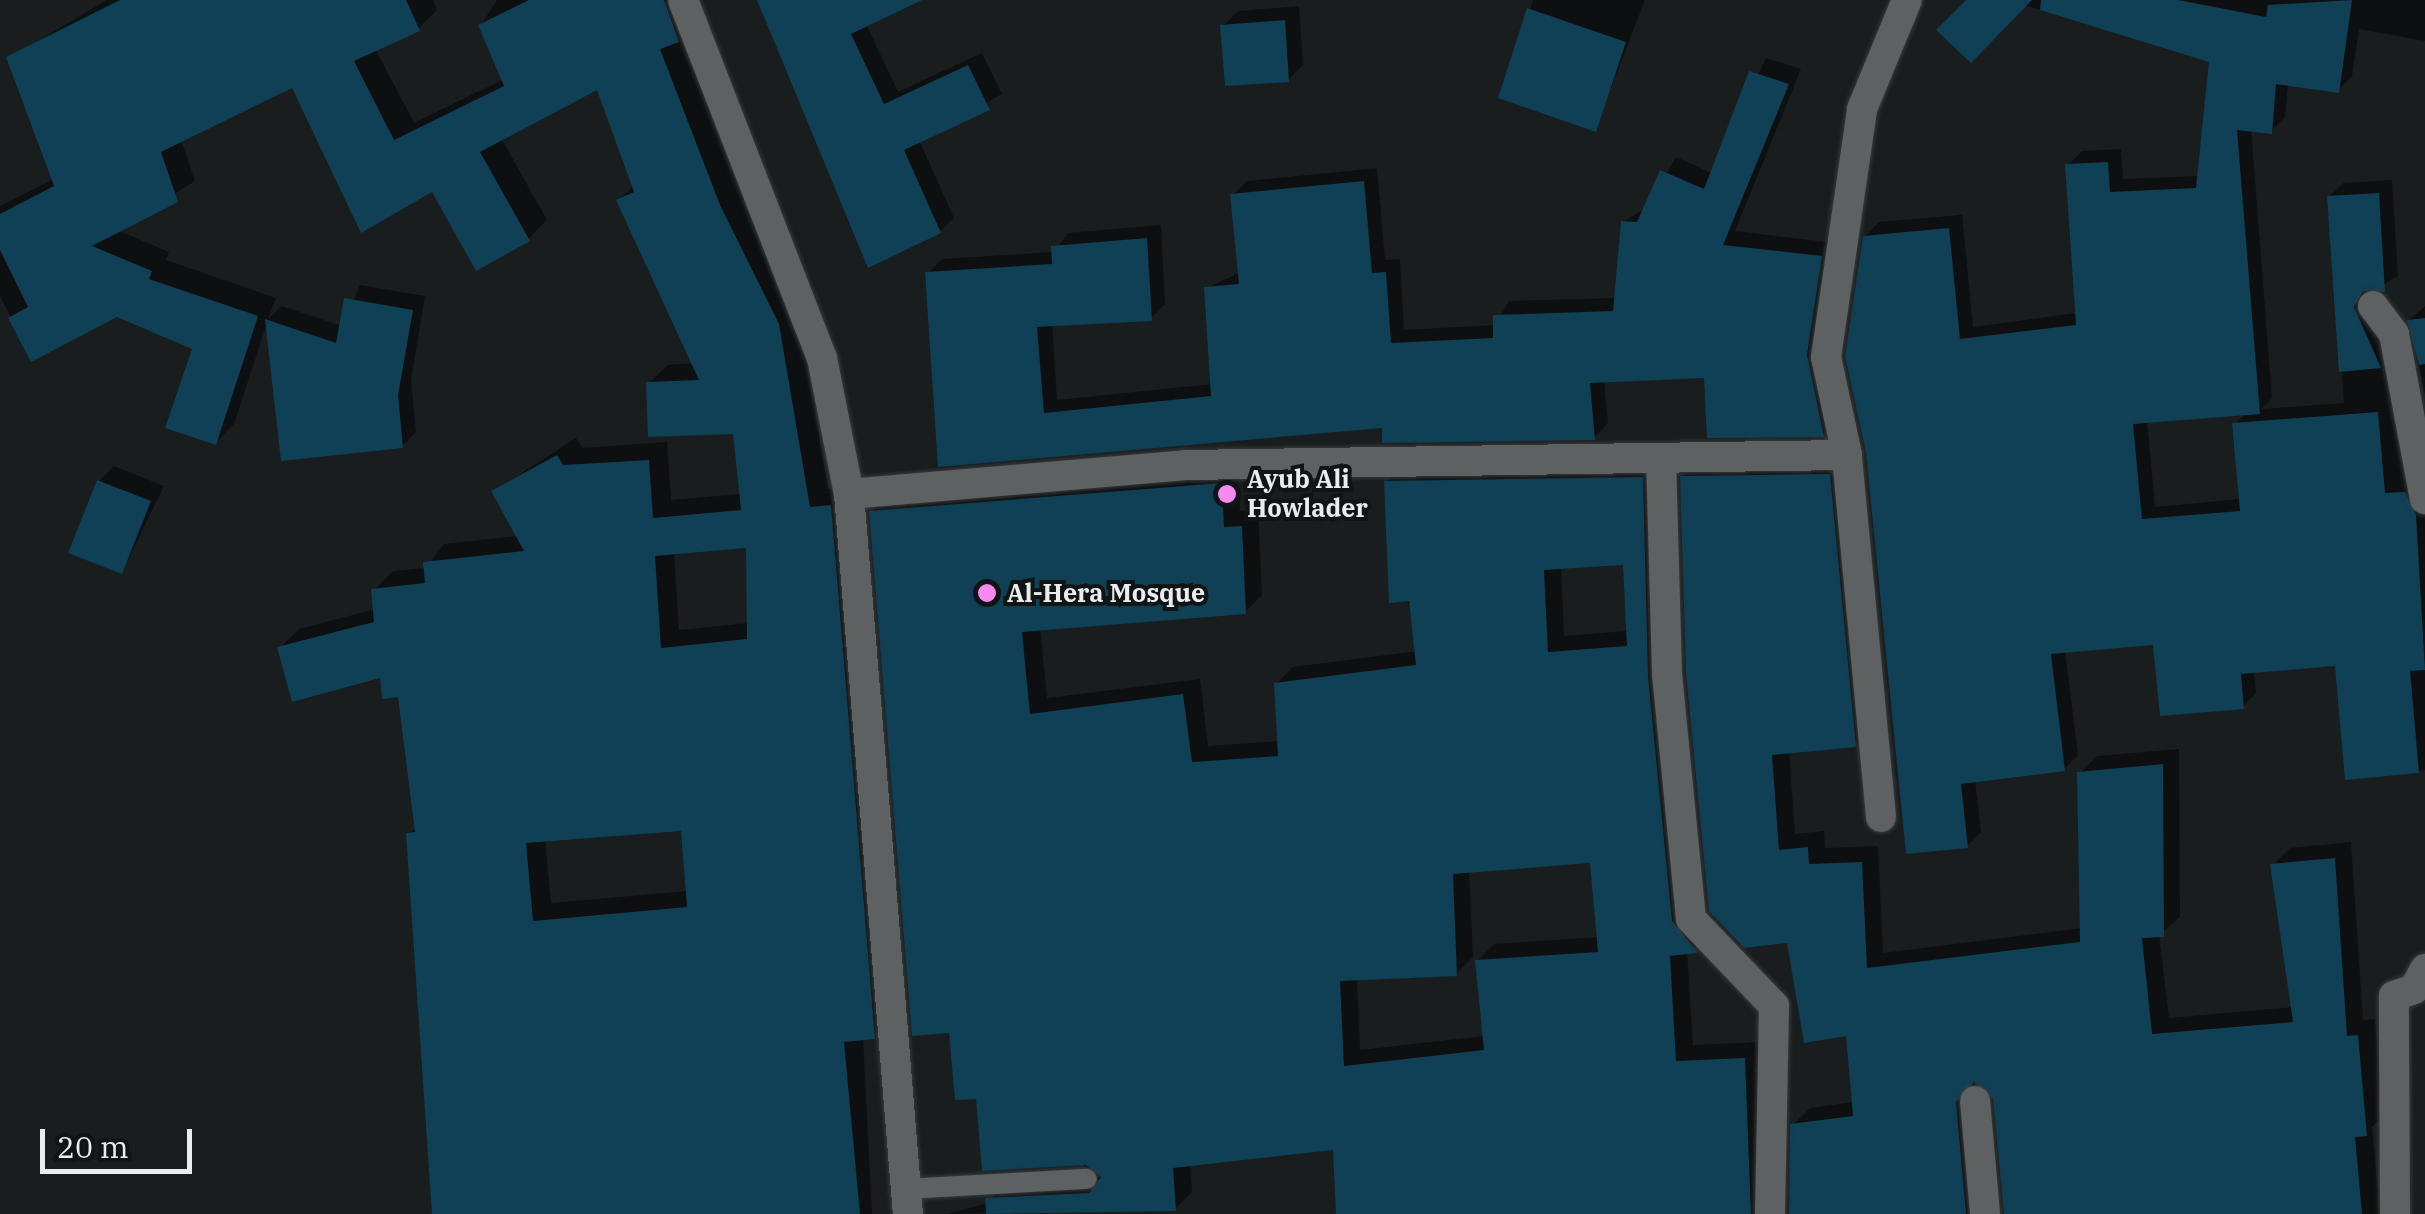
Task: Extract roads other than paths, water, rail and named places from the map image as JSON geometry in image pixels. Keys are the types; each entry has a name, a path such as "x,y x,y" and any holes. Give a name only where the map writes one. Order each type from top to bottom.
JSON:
{"street":[{"path":"683,0 822,358 849,494 907,1202"},
{"path":"1881,817 1847,455 1826,357 1862,109 1907,0"},
{"path":"2373,306 2394,334 2425,499"},
{"path":"849,494 1186,465 1847,455"},
{"path":"1660,458 1668,674 1690,919 1774,1006 1770,1214"},
{"path":"2395,1214 2394,996 2414,989 2425,969"},
{"path":"1975,1101 1984,1214"}],"lane":[{"path":"907,1202 1087,1179"}],"place":[{"name":"Ayub Ali Howlader","path":"1227,494"},
{"name":"Al-Hera Mosque","path":"987,593"}]}
